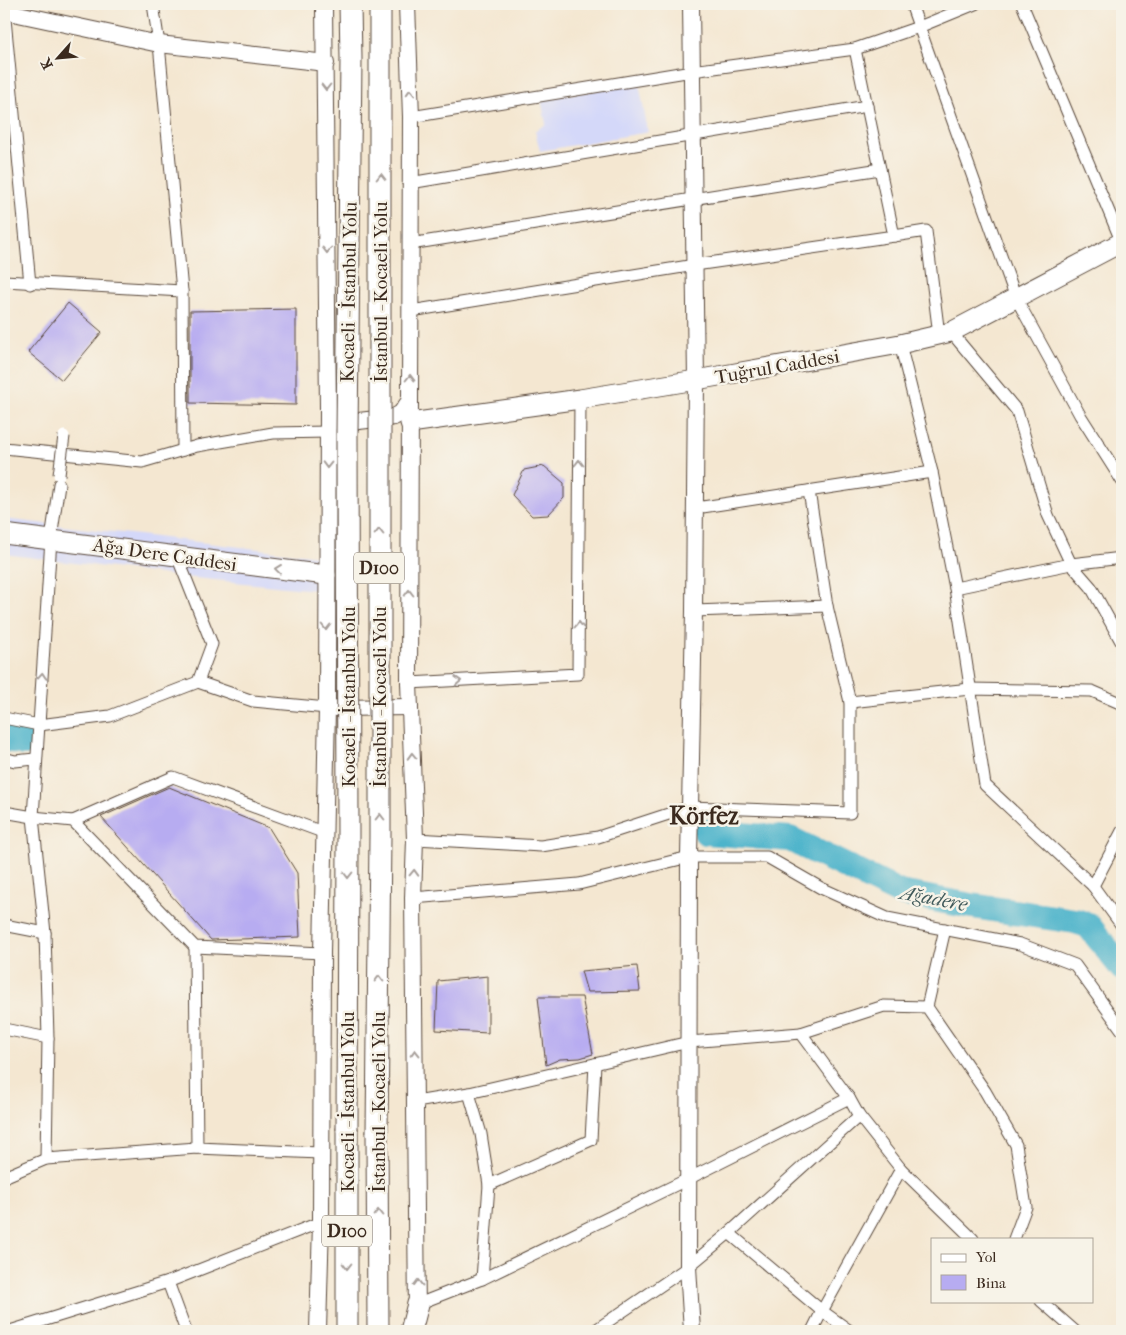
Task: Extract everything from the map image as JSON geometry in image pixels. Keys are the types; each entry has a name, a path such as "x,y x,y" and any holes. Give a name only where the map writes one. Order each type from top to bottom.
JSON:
{"highway":[{"name":"Kocaeli - İstanbul Yolu","path":"347,1331 347,433 350,4"},
{"name":"İstanbul - Kocaeli Yolu","path":"378,1331 380,4"},
{"path":"411,1331 418,1304"}],"main road":[{"path":"318,1331 327,708 328,409 324,4"},
{"path":"408,4 411,117 409,683 415,839 413,898 418,1304 416,1331"},
{"path":"691,4 696,380 696,508 689,857 688,1267 692,1331"},
{"path":"4,10 159,44 326,63"},
{"name":"Tuğrul Caddesi","path":"410,423 580,399 696,380 900,344 945,334 1122,243"},
{"path":"328,409 336,420 341,423 394,417 401,413 410,400"},
{"path":"328,432 410,423"},
{"name":"Ağa Dere Caddesi","path":"4,534 326,575"},
{"path":"327,708 410,707"}],"street":[{"path":"153,4 159,44 182,291 183,450"},
{"path":"911,4 1016,298 1080,415 1122,481"},
{"path":"411,117 692,71 855,49 919,27 975,4"},
{"path":"1022,4 1122,243"},
{"path":"4,10 30,284"},
{"path":"855,49 894,236"},
{"path":"410,183 867,106"},
{"path":"410,244 880,170"},
{"path":"411,311 695,264 926,231 945,334 1017,411 1048,514 1071,564 1091,587 1122,643"},
{"path":"4,281 30,284 182,291"},
{"path":"900,344 932,472 955,588 985,784 1093,886 1122,926"},
{"path":"409,683 578,674 580,399"},
{"path":"4,448 142,462 183,450 273,433 328,432"},
{"path":"46,1159 48,1038 45,933 32,817 51,539 64,436"},
{"path":"696,508 932,472"},
{"path":"415,839 541,846 598,837 690,807 850,813 850,702 827,606 809,491"},
{"path":"177,556 212,644 198,682"},
{"path":"955,588 1071,564 1122,558"},
{"path":"694,612 827,606"},
{"path":"4,718 39,725 110,716 198,682 253,701 327,708"},
{"path":"850,702 970,688 1092,691 1122,704"},
{"path":"4,758 15,761 35,759"},
{"path":"4,812 73,821 173,777 325,834"},
{"path":"73,821 194,947 197,1148"},
{"path":"1093,886 1122,831"},
{"path":"413,898 579,884 689,857 767,857 820,888 887,918 1020,944 1075,965 1122,1030"},
{"path":"4,924 45,933"},
{"path":"945,929 927,1007 985,1091 1016,1145 1026,1207 1014,1238"},
{"path":"194,947 322,954"},
{"path":"416,1102 470,1093 689,1042 800,1033 884,1006 927,1007"},
{"path":"4,1029 48,1038"},
{"path":"800,1033 901,1169 972,1238"},
{"path":"489,1185 591,1140 595,1064"},
{"path":"470,1093 481,1134 489,1185 482,1279"},
{"path":"418,1304 482,1279 849,1098"},
{"path":"594,1331 688,1267 860,1116"},
{"path":"4,1177 46,1159 197,1148 320,1153"},
{"path":"812,1331 901,1169"},
{"path":"10,1331 168,1282 321,1222"},
{"path":"729,1233 822,1311 850,1331"},
{"path":"168,1282 186,1331"},
{"path":"1042,1302 1075,1331"}],"shaded area":[{"path":"639,83 648,132 540,151 535,131 546,124 541,99"},
{"path":"4,519 326,557 326,591 184,577 4,554"}],"building":[{"path":"68,303 102,332 62,380 28,352"},
{"path":"296,309 296,405 190,403 190,311"},
{"path":"544,466 564,483 564,498 548,515 532,516 512,495 524,470"},
{"path":"169,787 269,828 297,873 300,937 211,940 101,817"},
{"path":"637,966 640,991 587,992 581,971"},
{"path":"488,976 488,1033 436,1030 438,981"},
{"path":"538,997 582,997 593,1054 580,1058 560,1059 546,1065"}],"waterway":[{"name":"Ağadere","path":"4,738 25,743"},
{"name":"Ağadere","path":"706,832 790,839 900,893 1075,921 1088,925 1122,968"}],"district":[{"name":"Körfez","path":"704,816"}]}
